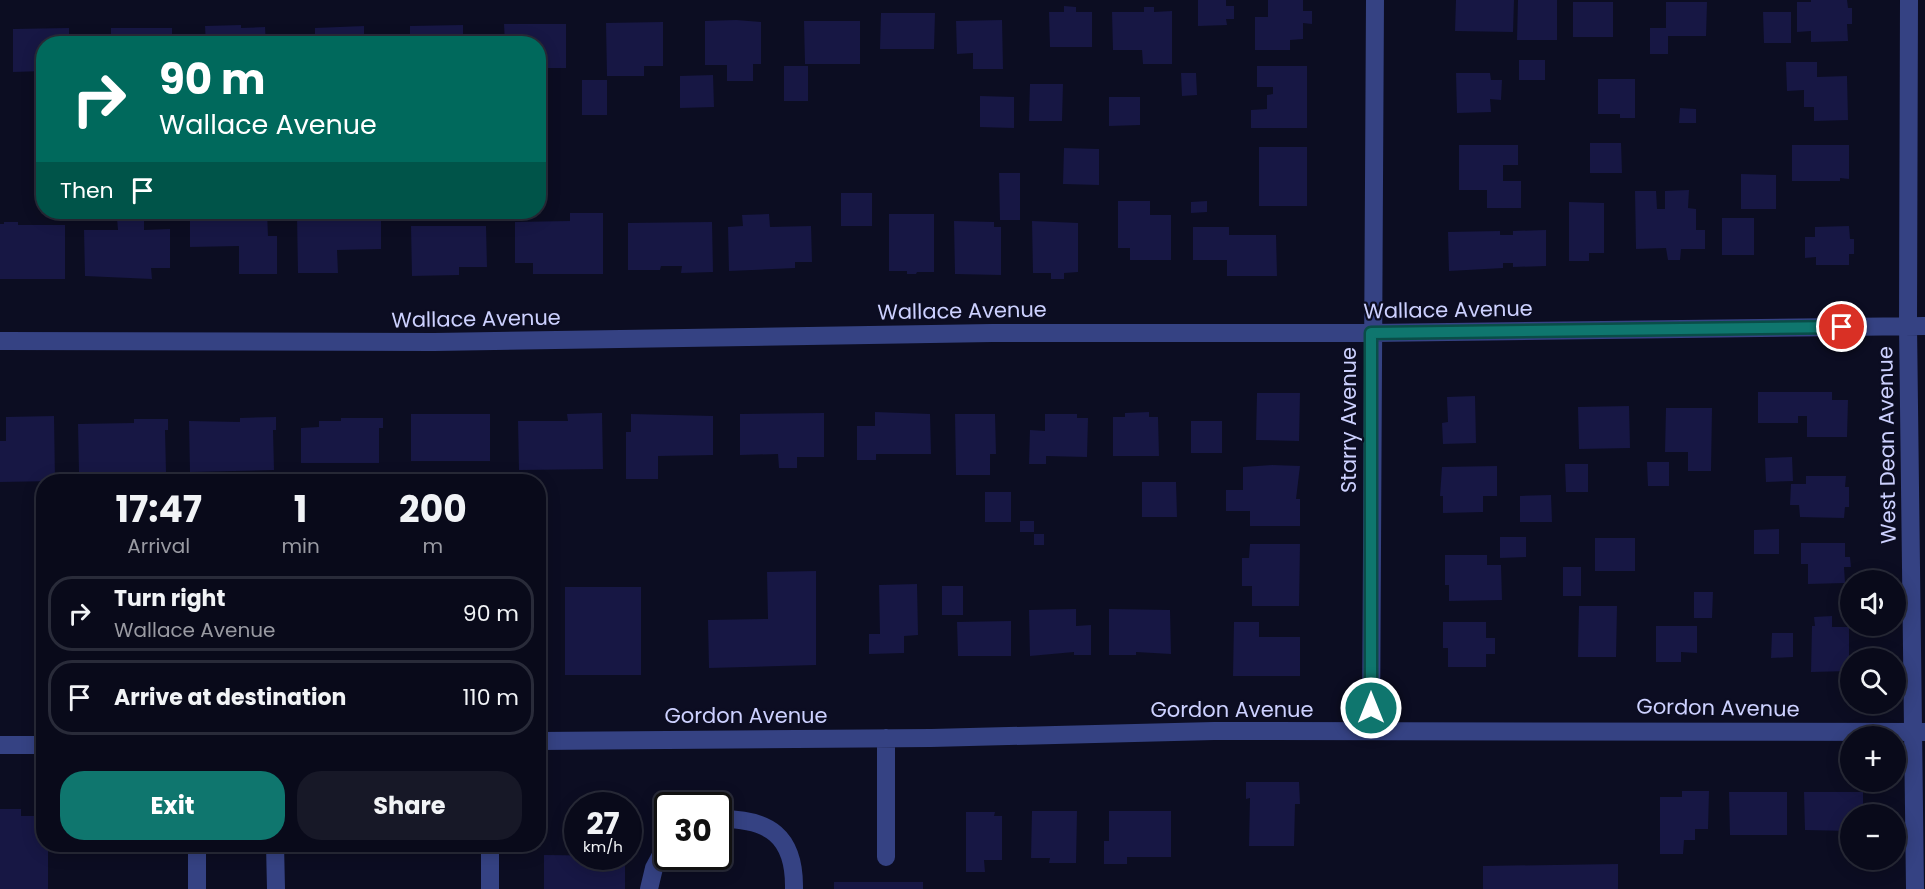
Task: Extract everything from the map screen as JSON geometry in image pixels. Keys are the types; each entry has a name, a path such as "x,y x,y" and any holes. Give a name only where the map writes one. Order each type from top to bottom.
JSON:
{"street":[{"name":"Starry Avenue","path":"1371,731 1371,333 1375,0"},
{"name":"West Dean Avenue","path":"1909,0 1916,326 1919,733 1919,827 1915,889"},
{"name":"Wallace Avenue","path":"0,342 434,342 992,333 1371,333 1916,326"},
{"name":"Gordon Avenue","path":"546,741 886,738 1214,731 1919,733"},
{"path":"886,738 886,857"},
{"path":"0,745 36,745"},
{"path":"732,819 765,826 782,838 792,854 794,889"},
{"path":"197,852 197,889"},
{"path":"275,852 276,889"},
{"path":"490,852 490,889"},
{"path":"649,889 654,868"}],"building":[{"path":"1198,0 1226,0 1226,6 1234,6 1234,19 1226,19 1227,25 1198,26"},
{"path":"1268,0 1303,0 1303,11 1312,11 1312,24 1303,23 1303,39 1290,40 1290,50 1255,50 1255,17 1268,17"},
{"path":"1456,0 1514,0 1513,32 1455,31"},
{"path":"1518,0 1557,0 1557,40 1517,40"},
{"path":"1811,0 1847,0 1848,8 1852,8 1852,24 1847,24 1848,41 1811,42 1811,31 1797,32 1797,2 1811,2"},
{"path":"1573,2 1613,2 1613,37 1573,37"},
{"path":"1666,2 1707,2 1706,36 1668,36 1668,54 1650,54 1650,28 1666,28"},
{"path":"1064,6 1076,7 1076,12 1092,12 1092,47 1050,47 1049,12 1064,12"},
{"path":"1144,7 1154,7 1154,12 1172,11 1172,64 1143,64 1142,50 1113,50 1112,12 1144,12"},
{"path":"1763,12 1791,12 1791,43 1764,43"},
{"path":"881,13 935,13 934,49 880,49"},
{"path":"1002,20 1003,69 973,69 973,53 957,54 956,21"},
{"path":"705,21 761,22 761,64 753,64 753,81 727,81 727,65 705,65"},
{"path":"804,21 860,21 860,64 805,64"},
{"path":"663,22 663,66 644,66 644,76 607,76 606,23"},
{"path":"504,24 566,24 566,68 546,68 546,36 505,36"},
{"path":"463,25 463,36 410,36 410,26"},
{"path":"205,26 265,27 266,36 206,36"},
{"path":"364,26 364,36 315,36 315,28"},
{"path":"69,28 69,36 36,36 36,71 13,72 13,29"},
{"path":"111,28 172,28 172,36 111,36"},
{"path":"1519,60 1545,60 1545,80 1519,80"},
{"path":"1786,62 1817,62 1817,77 1847,76 1848,120 1814,121 1814,107 1804,107 1804,90 1787,91"},
{"path":"784,66 808,66 808,101 784,101"},
{"path":"1257,66 1307,66 1307,128 1251,128 1251,110 1267,109 1267,95 1273,94 1273,87 1257,87"},
{"path":"1181,73 1196,73 1197,95 1182,96"},
{"path":"1456,73 1490,73 1491,80 1502,80 1501,100 1490,99 1491,112 1457,113"},
{"path":"713,75 714,107 680,108 680,76"},
{"path":"1598,79 1635,79 1635,118 1620,118 1620,114 1598,114"},
{"path":"582,80 607,80 607,115 582,115"},
{"path":"1030,84 1063,84 1062,121 1029,121"},
{"path":"980,96 1014,97 1014,128 980,127"},
{"path":"1109,97 1140,97 1140,125 1109,126"},
{"path":"1680,108 1696,109 1696,123 1679,123"},
{"path":"1590,143 1621,143 1622,173 1590,173"},
{"path":"1459,145 1518,145 1518,165 1503,165 1503,181 1521,181 1521,208 1487,208 1487,190 1459,190"},
{"path":"1792,145 1849,145 1849,179 1792,181"},
{"path":"1259,147 1307,147 1307,206 1259,206"},
{"path":"1064,148 1099,149 1099,185 1063,184"},
{"path":"999,173 1020,173 1020,220 1000,220"},
{"path":"1741,174 1776,175 1776,209 1741,209"},
{"path":"1689,190 1688,208 1696,209 1696,230 1705,230 1705,249 1681,249 1680,260 1668,260 1666,248 1636,249 1635,191 1656,191 1657,209 1665,209 1665,191"},
{"path":"841,193 872,193 872,226 841,226"},
{"path":"1118,201 1150,201 1150,215 1171,215 1171,260 1130,260 1130,248 1118,248"},
{"path":"1207,201 1207,212 1191,213 1191,202"},
{"path":"1569,202 1604,203 1604,253 1589,253 1589,261 1569,261"},
{"path":"570,213 603,213 603,274 533,274 533,263 515,263 515,222 570,221"},
{"path":"769,214 770,227 811,226 812,262 795,262 795,268 729,271 728,227 743,226 742,215"},
{"path":"889,214 934,214 934,272 907,274 907,271 889,271"},
{"path":"1722,218 1754,218 1754,255 1722,255"},
{"path":"117,219 144,219 144,230 170,229 170,268 151,268 152,279 85,276 84,230 118,230"},
{"path":"190,219 267,219 268,236 277,236 277,274 239,274 239,246 190,247"},
{"path":"297,219 381,219 381,249 337,250 338,273 298,273"},
{"path":"954,221 994,222 994,227 1001,227 1001,275 955,274"},
{"path":"1032,221 1078,223 1078,272 1064,273 1064,279 1051,279 1051,273 1033,273"},
{"path":"18,222 18,225 65,225 65,279 0,279 0,224"},
{"path":"712,222 713,272 681,273 682,266 661,266 660,270 628,270 628,223"},
{"path":"411,226 486,226 487,267 459,267 459,275 412,276"},
{"path":"1849,226 1850,239 1854,239 1854,254 1849,254 1849,265 1816,265 1816,257 1805,258 1805,237 1815,237 1815,227"},
{"path":"1193,227 1229,227 1229,235 1276,235 1277,276 1227,276 1227,260 1193,260"},
{"path":"1546,230 1546,266 1513,267 1513,263 1503,263 1503,268 1449,271 1448,232 1500,231 1500,235 1513,235 1513,231"},
{"path":"1758,392 1832,392 1832,400 1848,400 1847,437 1807,437 1807,416 1798,416 1798,423 1758,423"},
{"path":"1257,393 1300,393 1299,441 1256,440"},
{"path":"1475,396 1476,443 1443,444 1442,423 1448,422 1447,397"},
{"path":"1629,406 1630,448 1579,449 1578,407"},
{"path":"1666,408 1712,408 1711,471 1688,471 1688,452 1665,452"},
{"path":"875,412 930,414 931,454 876,454 876,460 857,460 857,426 875,426"},
{"path":"1149,412 1149,417 1158,417 1159,456 1113,456 1113,417 1125,417 1125,413"},
{"path":"602,413 603,469 519,470 518,421 568,421 567,414"},
{"path":"824,413 824,457 797,457 797,468 779,468 778,454 740,455 740,414"},
{"path":"411,414 490,414 490,461 411,461"},
{"path":"631,414 713,416 713,455 658,456 658,479 626,479 626,432 631,432"},
{"path":"955,414 995,414 996,454 990,454 990,475 956,475"},
{"path":"1045,414 1077,414 1077,418 1088,418 1087,457 1046,456 1046,464 1029,464 1030,430 1045,431"},
{"path":"54,416 55,474 36,474 36,481 0,482 0,441 6,441 6,417"},
{"path":"276,417 276,430 273,430 274,470 190,472 189,421 240,422 240,418"},
{"path":"341,418 383,418 383,428 379,428 379,463 301,463 301,428 319,427 319,421 341,421"},
{"path":"134,419 168,419 168,430 165,430 166,472 127,474 127,472 79,472 78,424 134,423"},
{"path":"1191,421 1222,421 1222,453 1191,453"},
{"path":"1792,457 1793,481 1766,482 1765,458"},
{"path":"1647,462 1669,462 1669,486 1648,486"},
{"path":"1565,464 1588,464 1588,492 1566,492"},
{"path":"1300,466 1296,499 1300,499 1300,526 1250,526 1250,511 1226,511 1226,490 1243,490 1243,467"},
{"path":"1497,466 1497,496 1483,496 1483,512 1443,513 1443,496 1440,496 1442,467"},
{"path":"1806,476 1846,476 1845,487 1849,487 1849,507 1845,507 1844,518 1800,517 1799,505 1790,505 1791,484 1806,484"},
{"path":"1142,482 1176,482 1177,517 1142,517"},
{"path":"985,492 1011,492 1011,522 985,522"},
{"path":"1551,495 1552,522 1520,522 1520,496"},
{"path":"1020,521 1034,521 1034,532 1020,532"},
{"path":"1779,529 1779,554 1754,554 1754,530"},
{"path":"1034,534 1044,534 1044,545 1034,545"},
{"path":"1500,537 1526,537 1526,557 1500,558"},
{"path":"1595,538 1635,538 1635,571 1595,571"},
{"path":"1801,543 1845,543 1845,557 1850,557 1851,567 1844,567 1844,570 1840,570 1840,583 1808,584 1808,564 1801,564"},
{"path":"1250,544 1300,544 1299,606 1252,606 1252,586 1242,586 1242,558 1249,558"},
{"path":"1445,555 1487,555 1487,565 1501,565 1502,600 1449,601 1449,585 1445,585"},
{"path":"1563,567 1581,567 1581,596 1563,596"},
{"path":"816,571 816,665 709,668 708,620 768,619 767,572"},
{"path":"917,584 918,635 904,636 904,653 869,654 869,634 880,634 879,585"},
{"path":"942,586 963,586 963,615 942,615"},
{"path":"565,587 641,587 641,675 565,675"},
{"path":"1694,592 1713,592 1712,618 1694,618"},
{"path":"1579,606 1617,606 1616,657 1578,657"},
{"path":"1076,609 1076,626 1091,625 1091,655 1074,655 1074,652 1030,656 1029,610"},
{"path":"1109,609 1170,610 1171,654 1136,652 1136,655 1109,655"},
{"path":"1832,616 1832,627 1840,627 1840,636 1849,636 1849,648 1840,648 1840,671 1811,672 1814,617"},
{"path":"1011,621 1011,656 958,656 957,622"},
{"path":"1234,622 1259,622 1259,637 1300,637 1300,676 1233,676"},
{"path":"1443,622 1486,622 1486,638 1495,638 1495,654 1486,654 1486,667 1448,667 1448,648 1443,648"},
{"path":"1656,626 1697,626 1697,653 1681,652 1681,662 1656,662"},
{"path":"1772,633 1793,633 1793,657 1771,658"},
{"path":"1246,782 1299,782 1300,804 1295,804 1294,846 1249,846 1250,798 1246,799"},
{"path":"1682,791 1709,791 1708,829 1695,829 1695,840 1684,840 1683,854 1660,854 1660,797 1682,797"},
{"path":"1729,792 1787,792 1787,835 1730,835"},
{"path":"1804,792 1863,792 1863,804 1840,804 1840,831 1805,830"},
{"path":"0,809 21,809 21,816 36,816 36,852 48,852 48,889 0,889"},
{"path":"1032,811 1077,811 1076,863 1049,863 1050,858 1031,858"},
{"path":"1109,811 1171,811 1171,857 1127,857 1127,864 1104,864 1104,841 1109,841"},
{"path":"966,812 995,812 994,816 1002,816 1002,860 984,860 985,872 966,872"},
{"path":"544,855 564,855 564,870 625,870 625,889 544,889"},
{"path":"1618,864 1618,889 1483,889 1483,866"},
{"path":"834,882 923,882 923,889 834,889"}],"route":[{"path":"1371,708 1371,333 1842,327"}]}
